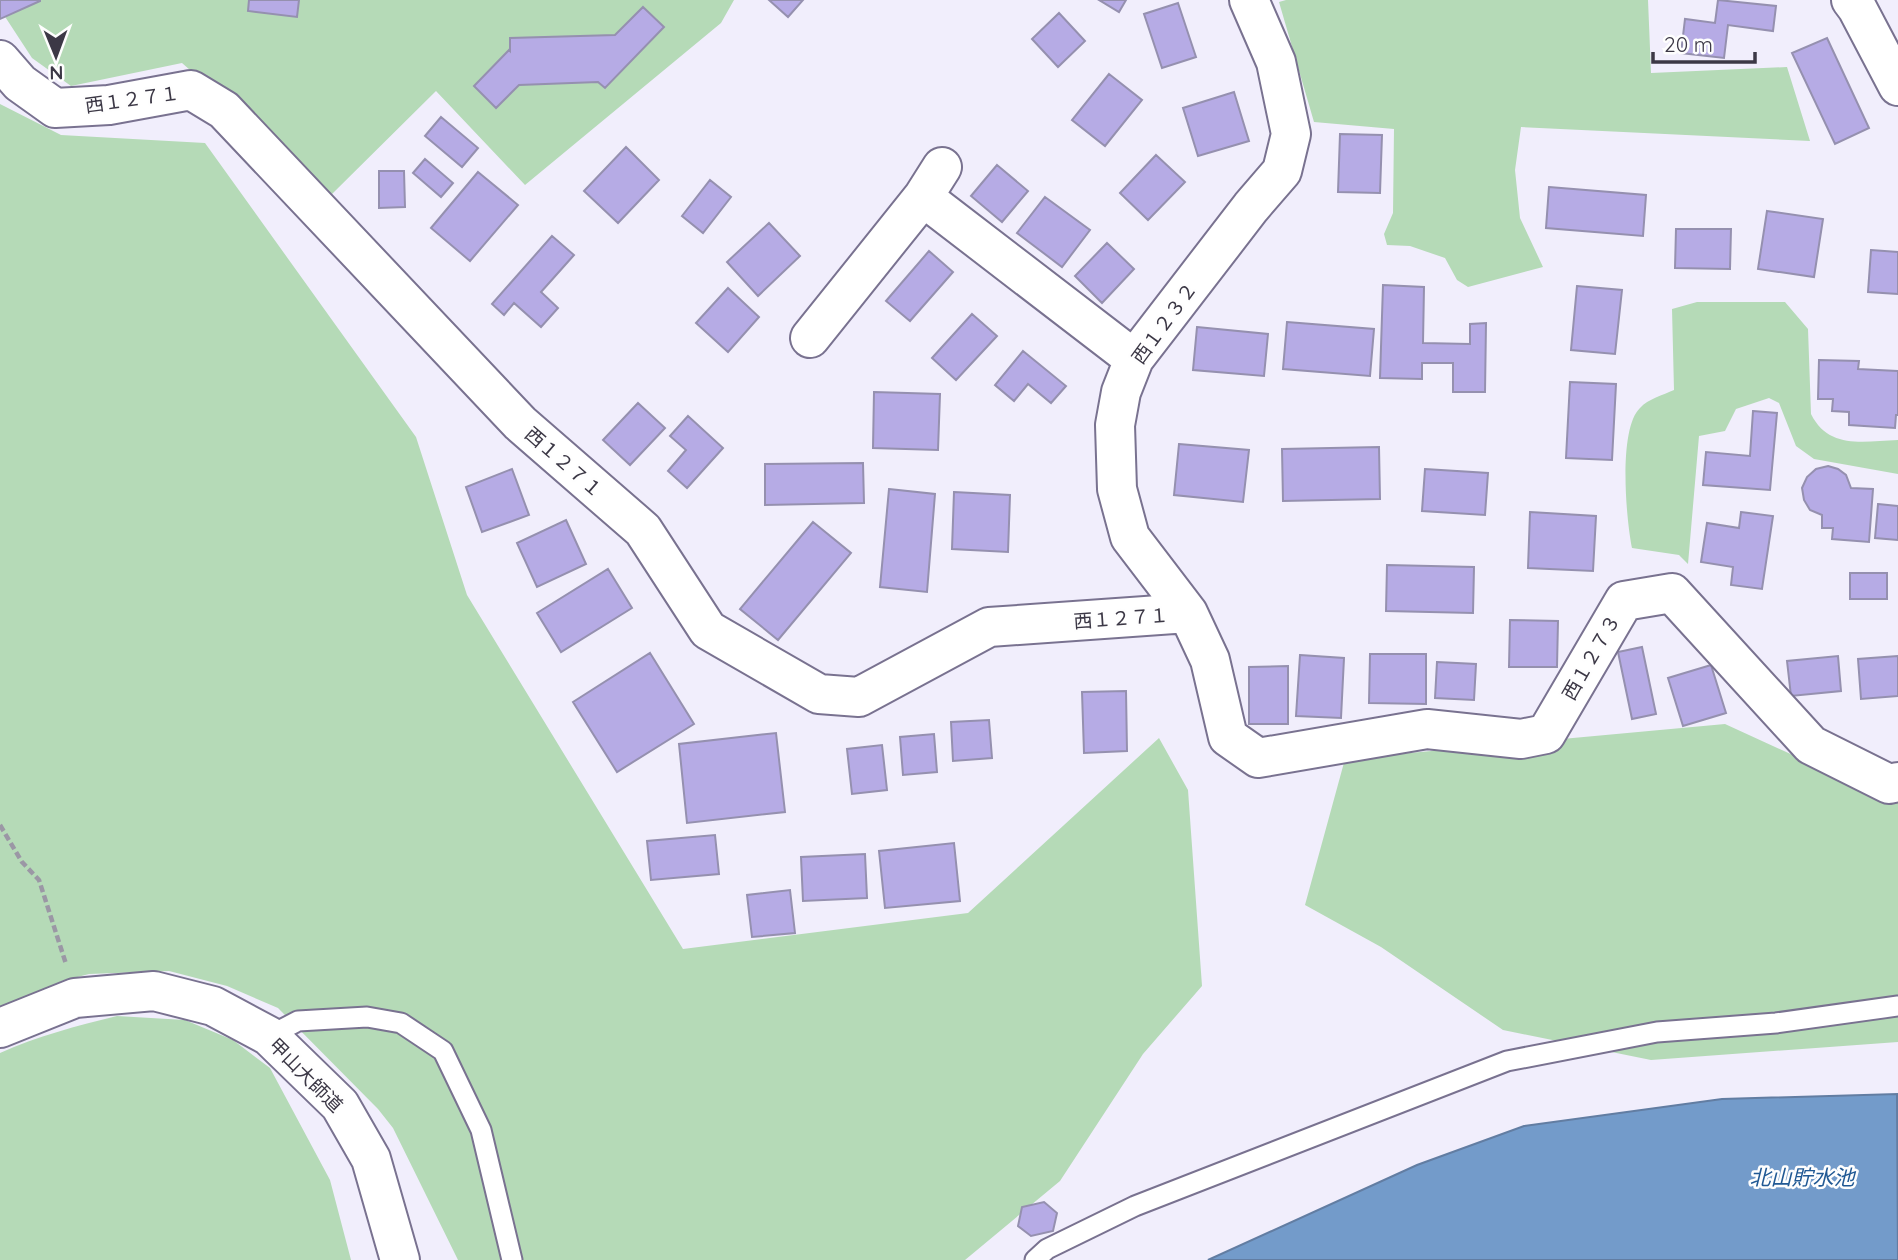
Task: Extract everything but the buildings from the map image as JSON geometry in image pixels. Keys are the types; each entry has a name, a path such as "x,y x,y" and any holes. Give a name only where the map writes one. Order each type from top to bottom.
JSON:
{"street":[{"name":"西１２３２","path":"1228,737 1210,660 1188,613 1130,537 1116,489 1115,425 1121,393 1134,359 1282,171 1291,134 1276,62 1250,0"},
{"path":"1851,0 1898,86"},
{"name":"西１２７１","path":"0,60 20,83 55,108 108,105 191,90 224,110 520,423 643,530 708,629 819,694 859,697 989,628 1188,613"},
{"path":"810,338 932,182 1134,359"},
{"name":"西１２７３","path":"1228,737 1258,758 1427,729 1521,739 1546,734 1624,601 1672,593 1811,744 1889,784 1898,782"},
{"name":"甲山大師道","path":"0,1028 75,998 154,991 213,1006 269,1036 340,1105 371,1159 400,1260"}],"lane":[{"path":"1035,1260 1047,1249 1135,1206 1507,1061 1657,1032 1776,1023 1898,1006"},
{"path":"269,1036 298,1021 368,1017 401,1023 443,1052 481,1130 512,1260"}],"path":[{"path":"0,825 22,862 39,880 62,948 75,998"}],"green space":[{"path":"0,0 734,0 721,23 525,185 436,91 332,194 182,63 71,86 32,58 0,9"},
{"path":"1648,0 1651,73 1787,67 1810,141 1521,127 1515,170 1520,218 1543,267 1468,287 1457,280 1445,258 1410,246 1387,245 1384,234 1393,213 1394,129 1314,122 1279,2"},
{"path":"0,104 61,135 205,143 416,437 467,595 683,949 968,913 1159,738 1188,790 1202,986 1143,1054 1060,1181 965,1260 458,1260 393,1128 378,1109 278,1008 227,986 169,971 89,974 62,981 0,1009"},
{"path":"1697,302 1785,302 1808,329 1811,414 1827,433 1837,438 1860,442 1898,440 1898,474 1814,459 1796,446 1779,403 1769,398 1736,409 1725,431 1699,436 1688,564 1679,555 1632,548 1626,496 1626,454 1633,419 1643,405 1674,390 1672,309"},
{"path":"1725,724 1889,799 1898,795 1898,1042 1651,1060 1503,1030 1381,947 1305,905 1345,759"},
{"path":"117,1016 185,1020 233,1040 270,1068 330,1180 351,1260 0,1260 0,1053 43,1036"}],"water":[{"name":"北山貯水池","path":"1897,1094 1898,1260 1208,1260 1417,1165 1524,1126 1722,1099"}]}
